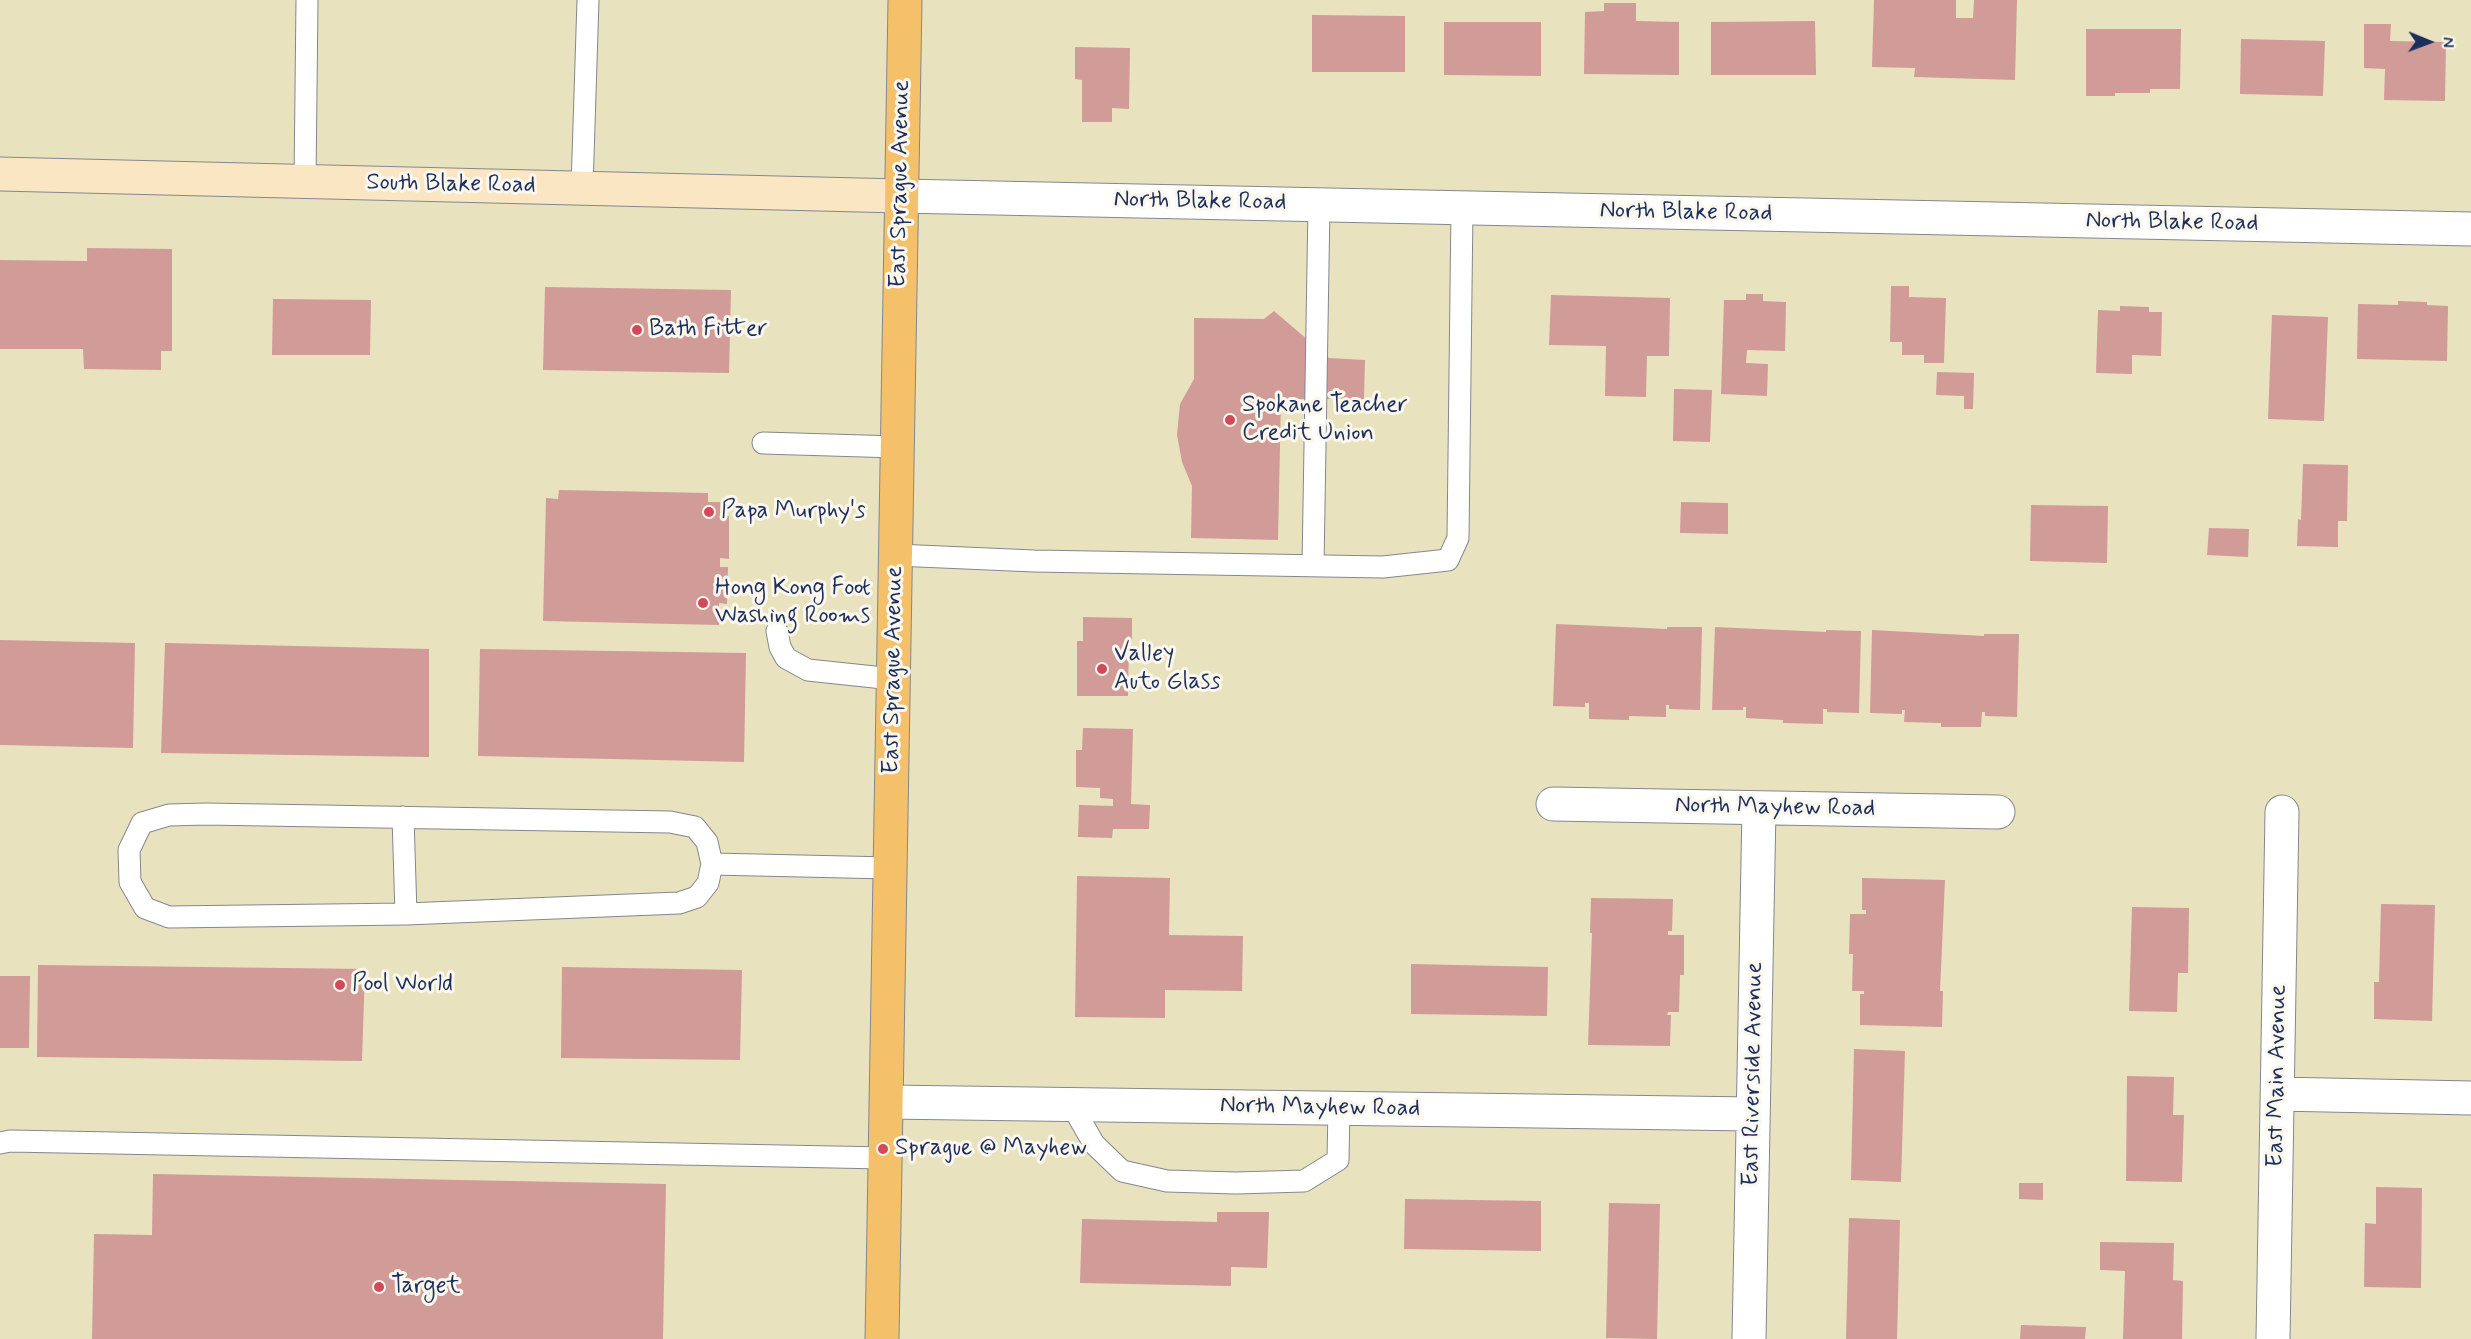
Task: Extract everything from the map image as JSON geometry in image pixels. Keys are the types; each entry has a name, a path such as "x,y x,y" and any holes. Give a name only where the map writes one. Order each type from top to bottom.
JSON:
{"main road":[{"name":"East Sprague Avenue","path":"882,1339 905,0"}],"street":[{"name":"South Blake Road","path":"0,174 901,196"},
{"name":"North Blake Road","path":"901,196 2471,229"},
{"name":"North Mayhew Road","path":"1553,804 1998,812"},
{"name":"East Riverside Avenue","path":"1749,1339 1759,808"},
{"name":"East Main Avenue","path":"2273,1339 2282,812"},
{"path":"2278,1094 2471,1098"},
{"name":"North Mayhew Road","path":"887,1102 1753,1114"}],"lane":[{"path":"305,182 307,0"},
{"path":"582,188 588,0"},
{"path":"1314,566 1319,205"},
{"path":"896,555 1034,561 1383,567 1448,560 1458,538 1462,208"},
{"path":"763,443 897,447"},
{"path":"777,631 780,647 786,658 808,670 893,679"},
{"path":"169,815 670,822 695,827 707,842 712,864 708,883 697,897 679,903 406,914 169,917 145,908 130,882 129,850 142,823 169,815"},
{"path":"403,817 406,914"},
{"path":"712,864 890,868"},
{"path":"1071,1104 1094,1144 1122,1171 1167,1181 1236,1183 1304,1181 1338,1160 1339,1108"},
{"path":"0,1143 21,1141 885,1158"}],"building":[{"path":"1874,0 1956,0 1956,18 1973,18 1974,0 2017,0 2015,80 1914,77 1915,68 1872,67"},
{"path":"1604,3 1636,3 1636,21 1679,22 1679,75 1584,74 1585,12 1604,11"},
{"path":"1312,15 1405,16 1405,72 1312,72"},
{"path":"1815,21 1816,75 1711,75 1711,22"},
{"path":"1444,22 1541,22 1541,76 1444,75"},
{"path":"2364,24 2391,24 2390,41 2446,42 2445,101 2384,100 2385,69 2364,68"},
{"path":"2086,29 2181,29 2180,89 2150,89 2150,93 2086,96"},
{"path":"2241,39 2325,41 2323,96 2240,94"},
{"path":"1075,47 1130,48 1129,109 1112,108 1112,122 1082,122 1082,80 1075,79"},
{"path":"87,248 172,249 172,351 161,351 161,370 84,369 83,349 0,349 0,260 87,261"},
{"path":"1891,286 1909,286 1909,297 1946,298 1944,363 1924,363 1924,355 1902,355 1902,342 1890,342"},
{"name":"Bath Fitter","path":"545,287 731,290 729,373 543,370"},
{"path":"1746,294 1763,294 1763,301 1786,302 1785,351 1747,350 1746,363 1768,364 1767,396 1721,394 1724,300 1746,300"},
{"path":"1551,295 1670,298 1669,356 1647,356 1646,397 1605,396 1606,346 1549,345"},
{"path":"273,299 371,300 370,355 272,355"},
{"path":"2398,301 2427,302 2427,305 2448,306 2447,361 2357,359 2358,304 2398,305"},
{"path":"2120,306 2149,307 2149,312 2162,312 2161,356 2132,355 2132,374 2096,373 2098,310 2120,311"},
{"name":"Spokane Teacher Credit Union","path":"1274,311 1329,358 1365,360 1364,399 1281,399 1278,540 1191,538 1192,486 1182,462 1177,435 1180,404 1194,379 1194,318 1264,319"},
{"path":"2272,315 2328,317 2324,421 2268,419"},
{"path":"1937,372 1974,373 1973,409 1964,409 1964,396 1936,395"},
{"path":"1674,389 1712,390 1710,442 1673,441"},
{"path":"2303,464 2348,465 2347,521 2338,521 2338,547 2297,546 2298,519 2301,520"},
{"path":"559,490 708,493 708,502 722,502 722,515 729,516 729,559 720,558 720,567 728,567 727,604 719,603 719,625 543,621 546,498 558,499"},
{"path":"1681,502 1728,503 1728,534 1680,533"},
{"path":"2031,505 2108,506 2107,563 2030,561"},
{"path":"2209,528 2249,529 2248,557 2207,555"},
{"name":"Valley Auto Glass","path":"1083,617 1132,618 1128,696 1077,696 1077,641 1083,641"},
{"path":"1556,624 1667,629 1667,627 1702,627 1700,710 1669,709 1669,705 1666,705 1666,717 1629,716 1629,720 1589,719 1589,703 1585,703 1585,707 1553,706"},
{"path":"1715,627 1826,632 1826,630 1861,631 1859,713 1827,712 1827,709 1823,709 1823,724 1783,723 1783,720 1746,718 1746,707 1743,707 1743,710 1712,710"},
{"path":"1872,630 1984,636 1984,634 2019,634 2017,717 1985,716 1985,712 1982,712 1981,727 1941,727 1941,723 1904,722 1905,710 1902,710 1902,714 1870,713"},
{"path":"0,640 135,643 133,748 0,745"},
{"path":"165,643 429,649 429,757 161,753"},
{"path":"480,649 746,653 744,762 478,756"},
{"path":"1083,728 1133,729 1131,804 1150,805 1149,829 1113,829 1112,838 1078,837 1079,805 1113,806 1113,799 1100,798 1100,788 1076,787 1076,750 1082,750"},
{"path":"1077,876 1170,878 1169,935 1243,936 1242,991 1165,990 1165,1018 1075,1017"},
{"path":"1862,878 1945,880 1940,991 1943,991 1942,1027 1860,1025 1860,994 1864,994 1864,991 1852,991 1853,954 1849,954 1850,914 1866,914 1866,910 1862,910"},
{"path":"1591,898 1673,899 1672,931 1668,931 1668,935 1684,935 1684,975 1680,975 1679,1012 1668,1012 1667,1015 1671,1015 1670,1046 1588,1045"},
{"path":"2381,904 2435,905 2432,1021 2374,1019 2374,982 2379,982"},
{"path":"2132,907 2189,908 2188,973 2178,973 2177,1012 2129,1011"},
{"path":"1411,964 1548,967 1547,1016 1411,1014"},
{"path":"38,965 365,969 362,1061 37,1057"},
{"path":"562,967 742,970 740,1060 561,1058"},
{"path":"0,976 30,976 29,1048 0,1048"},
{"path":"1854,1049 1905,1051 1901,1182 1851,1180"},
{"path":"2127,1076 2174,1077 2173,1115 2184,1115 2182,1182 2126,1181"},
{"name":"Target","path":"153,1174 666,1184 663,1339 92,1339 94,1234 152,1235"},
{"path":"2019,1183 2043,1183 2043,1200 2019,1199"},
{"path":"2376,1187 2422,1188 2421,1288 2364,1287 2365,1223 2376,1224"},
{"path":"1405,1199 1541,1201 1541,1251 1404,1249"},
{"path":"1609,1203 1660,1204 1657,1339 1606,1338"},
{"path":"1217,1212 1269,1212 1267,1268 1231,1267 1231,1286 1080,1283 1082,1219 1217,1222"},
{"path":"1849,1218 1900,1220 1897,1339 1846,1339"},
{"path":"2100,1242 2174,1243 2173,1280 2183,1281 2182,1339 2123,1339 2125,1271 2100,1270"},
{"path":"2021,1325 2086,1327 2085,1339 2020,1339"}],"place":[{"name":"Bath Fitter","path":"637,330"},
{"name":"Spokane Teacher Credit Union","path":"1230,420"},
{"name":"Papa Murphy's","path":"709,512"},
{"name":"Hong Kong Foot Washing Rooms","path":"703,603"},
{"name":"Valley Auto Glass","path":"1102,669"},
{"name":"Pool World","path":"340,985"},
{"name":"Sprague @ Mayhew","path":"883,1149"},
{"name":"Target","path":"379,1287"}]}
